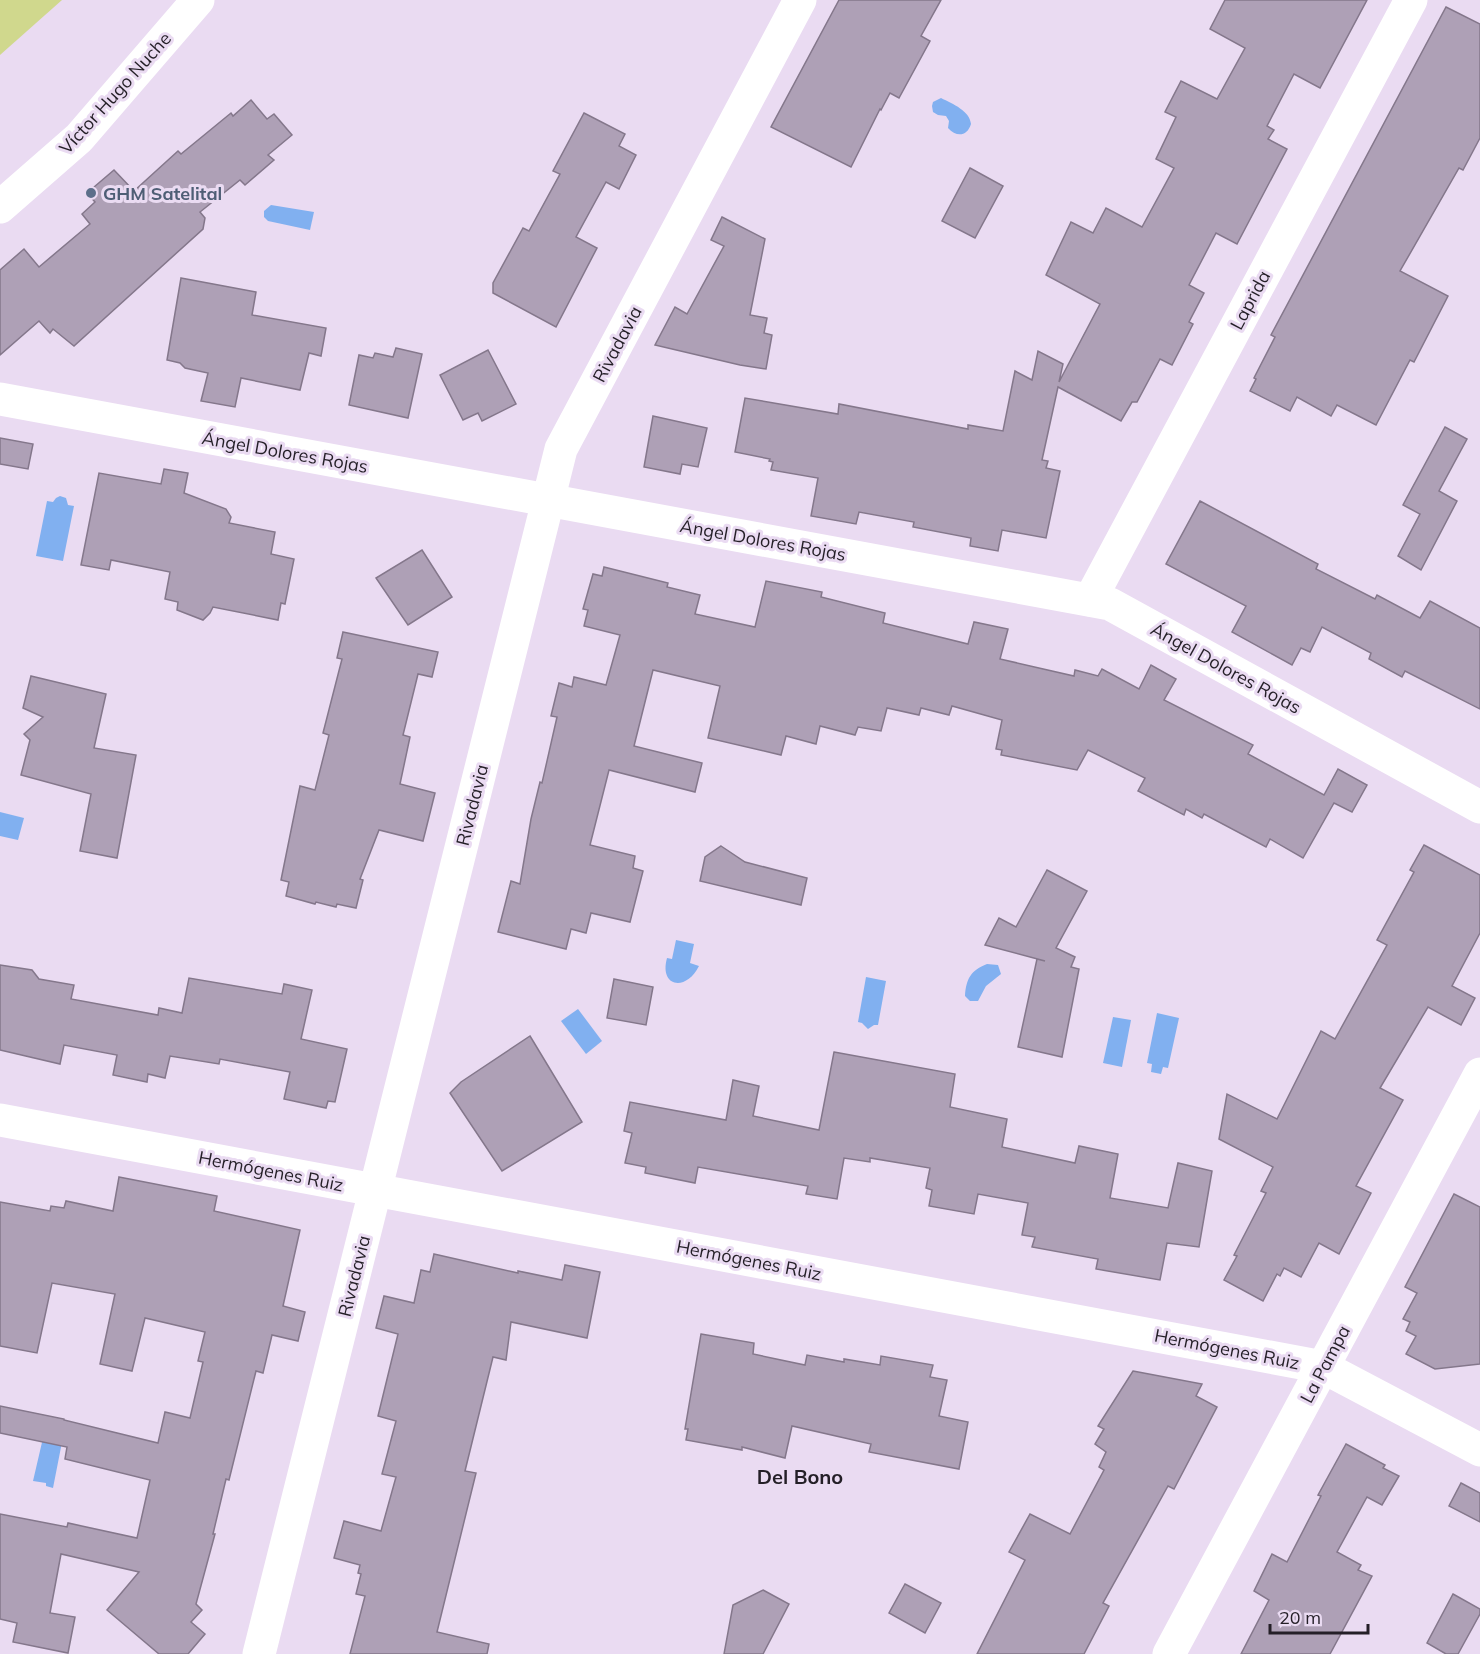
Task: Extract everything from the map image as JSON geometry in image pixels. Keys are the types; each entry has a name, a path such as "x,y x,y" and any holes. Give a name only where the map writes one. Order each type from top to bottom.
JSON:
{"street":[{"name":"Víctor Hugo Nuche","path":"0,207 79,138 198,0"},
{"name":"Rivadavia","path":"260,1654 561,449 800,0"},
{"name":"Laprida","path":"1090,600 1411,0"},
{"name":"Ángel Dolores Rojas","path":"0,399 1110,604 1480,807"},
{"name":"La Pampa","path":"1169,1654 1480,1074"},
{"name":"Hermógenes Ruiz","path":"0,1120 1323,1367 1480,1450"}],"green space":[{"path":"0,0 62,0 0,55"}],"water":[{"path":"941,98 968,115 971,124 967,131 958,134 951,131 948,128 949,121 946,116 933,112 933,102"},
{"path":"271,205 314,212 310,230 268,221 264,217 264,211"},
{"path":"60,496 66,498 68,505 74,506 63,561 36,556 47,501 53,502"},
{"path":"0,812 24,818 18,840 0,836"},
{"path":"676,940 694,944 690,963 699,966 694,974 681,983 670,980 666,968 667,958 672,959"},
{"path":"987,964 998,965 1001,974 986,986 978,1001 970,1001 965,996 968,980 973,972"},
{"path":"866,977 886,981 878,1025 868,1029 858,1022"},
{"path":"578,1009 602,1041 586,1054 561,1021"},
{"path":"1157,1013 1179,1018 1168,1068 1163,1067 1161,1074 1151,1072 1152,1064 1147,1063"},
{"path":"1113,1017 1131,1020 1122,1067 1103,1063"},
{"path":"43,1438 62,1442 53,1488 46,1486 46,1483 33,1481"}],"building":[{"path":"839,0 941,0 921,36 930,41 899,98 890,93 851,167 771,127"},
{"path":"1225,0 1367,0 1320,88 1294,74 1267,126 1274,130 1268,139 1287,149 1237,244 1216,233 1189,285 1204,293 1189,322 1193,324 1172,365 1160,359 1137,402 1132,402 1121,421 1058,387 1042,460 1048,461 1046,468 1060,471 1046,538 1002,530 998,551 970,546 971,538 913,527 914,522 859,512 856,524 811,516 818,478 771,470 773,462 769,461 770,459 735,452 745,398 838,414 839,404 968,429 968,425 1003,431 1015,371 1032,380 1038,351 1063,364 1059,382 1100,304 1046,275 1071,222 1093,233 1106,208 1142,227 1174,168 1156,159 1176,117 1165,112 1181,81 1217,99 1245,48 1210,29"},
{"path":"1446,7 1480,24 1480,138 1463,170 1459,168 1400,271 1448,296 1414,362 1410,360 1376,425 1337,405 1331,416 1297,397 1290,411 1250,391 1256,379 1254,378 1275,337 1271,335"},
{"path":"251,100 267,119 274,114 292,135 268,155 274,160 245,185 240,180 200,212 205,218 203,229 74,346 53,329 50,333 39,321 0,355 0,270 24,249 39,267 90,224 82,214 95,202 87,193 114,170 134,191 178,151 181,154 231,113 233,116"},
{"path":"584,113 625,134 619,146 636,155 619,189 606,182 576,237 597,248 556,327 493,293 493,283 523,228 529,231 560,174 553,171"},
{"path":"970,168 1003,186 975,238 942,221"},
{"path":"722,217 765,239 750,315 767,318 764,333 772,335 766,369 655,345 675,307 687,314 724,246 711,240"},
{"path":"181,278 256,292 252,315 326,328 321,356 309,353 300,390 241,378 235,407 201,401 208,373 185,368 180,363 167,360"},
{"path":"396,348 422,354 408,418 349,405 359,355 373,358 375,353 393,357"},
{"path":"488,350 516,404 482,421 478,413 463,420 440,375"},
{"path":"653,416 707,428 698,467 682,464 680,474 644,467"},
{"path":"1445,427 1467,439 1439,491 1457,501 1421,570 1398,556 1420,514 1403,505"},
{"path":"0,438 33,444 28,469 0,464"},
{"path":"164,469 188,473 184,493 226,509 231,517 229,523 275,532 271,554 294,559 285,604 281,603 278,620 213,607 203,620 177,610 178,602 165,599 170,572 111,560 109,570 81,565 99,473 161,484"},
{"path":"1200,501 1318,564 1316,569 1375,599 1377,595 1420,618 1430,601 1480,628 1480,709 1405,671 1402,677 1369,659 1371,653 1322,627 1310,652 1301,648 1292,665 1232,632 1246,606 1166,564"},
{"path":"422,550 452,597 408,625 376,578"},
{"path":"604,567 668,583 667,587 700,595 695,614 755,627 766,581 822,592 821,597 885,613 883,623 968,644 974,622 1008,629 1000,659 1074,676 1075,670 1098,676 1102,669 1139,689 1151,665 1176,679 1164,700 1253,745 1248,754 1324,795 1338,769 1367,785 1352,812 1334,803 1303,858 1270,839 1266,847 1204,814 1202,818 1186,809 1184,815 1138,791 1145,778 1088,750 1077,770 1001,755 1002,750 996,749 1002,720 952,706 949,715 921,708 919,715 887,708 881,731 858,727 855,735 820,726 816,744 786,736 781,755 708,738 720,686 653,670 634,746 702,763 695,792 609,770 590,845 635,856 633,868 643,871 630,922 591,913 586,933 571,929 566,949 498,932 511,881 520,884 531,819 557,717 551,716 559,683 572,687 574,677 606,685 620,635 584,626 588,610 583,609 593,574 602,576"},
{"path":"343,632 438,652 432,677 418,674 403,735 410,737 400,784 435,793 423,841 379,830 360,879 363,880 356,908 337,904 336,907 316,902 315,904 286,896 289,882 281,880 300,786 315,790 329,735 323,733 342,659 337,658"},
{"path":"31,676 106,694 94,748 136,755 117,858 80,851 91,794 21,775 30,740 24,734 43,717 23,708"},
{"path":"1424,845 1480,875 1480,933 1452,986 1475,998 1461,1025 1428,1007 1380,1088 1403,1100 1356,1186 1371,1193 1339,1254 1319,1243 1301,1277 1284,1268 1280,1276 1277,1274 1263,1301 1224,1280 1237,1256 1234,1255 1266,1193 1261,1191 1273,1167 1219,1139 1227,1094 1277,1119 1321,1031 1335,1039 1387,945 1377,940 1414,872 1410,870"},
{"path":"721,846 745,862 807,878 801,905 700,881 705,857"},
{"path":"1047,870 1087,891 1056,948 1075,957 1071,967 1079,969 1062,1057 1018,1047 1037,959 1045,961 985,945 999,918 1016,927"},
{"path":"0,965 32,970 39,979 74,985 71,999 158,1015 159,1008 182,1013 189,978 282,994 284,984 312,990 301,1039 347,1049 335,1102 328,1101 326,1108 284,1099 290,1072 220,1059 219,1064 170,1056 165,1078 148,1074 147,1082 113,1075 117,1055 64,1045 60,1064 0,1050"},
{"path":"614,979 653,987 646,1025 607,1018"},
{"path":"530,1036 582,1122 502,1171 450,1093 461,1082"},
{"path":"834,1052 955,1074 950,1107 1007,1119 1002,1147 1075,1163 1079,1146 1118,1154 1110,1198 1168,1208 1178,1163 1212,1171 1199,1247 1167,1243 1160,1280 1096,1269 1098,1259 1032,1247 1035,1237 1022,1235 1028,1203 978,1194 974,1214 929,1206 932,1190 926,1188 930,1168 870,1158 870,1162 844,1158 837,1199 806,1194 808,1186 698,1167 695,1183 645,1173 646,1167 625,1163 632,1133 624,1131 630,1102 726,1120 733,1080 759,1086 753,1116 819,1130"},
{"path":"119,1177 217,1196 214,1211 300,1230 283,1306 305,1312 298,1341 272,1335 263,1373 256,1371 229,1480 226,1479 213,1534 215,1534 196,1604 202,1610 191,1622 205,1634 188,1654 159,1654 107,1610 139,1572 61,1554 50,1613 75,1617 68,1653 13,1642 17,1623 0,1619 0,1514 67,1527 68,1523 137,1538 150,1480 65,1459 67,1447 0,1433 0,1406 64,1419 158,1443 165,1412 190,1418 203,1362 198,1361 205,1332 145,1318 132,1371 100,1364 115,1294 52,1283 37,1353 0,1346 0,1202 50,1211 51,1206 64,1208 66,1201 113,1211"},
{"path":"1454,1194 1480,1207 1480,1364 1435,1369 1406,1354 1416,1336 1406,1331 1410,1322 1403,1319 1417,1293 1405,1287"},
{"path":"434,1254 518,1273 518,1271 562,1280 565,1265 600,1272 587,1338 511,1322 506,1360 493,1357 465,1471 476,1473 437,1632 489,1644 487,1654 350,1654 365,1596 356,1594 361,1574 358,1573 360,1565 334,1558 344,1521 381,1531 396,1477 382,1474 396,1421 378,1416 398,1334 376,1328 384,1296 414,1303 421,1270 430,1272"},
{"path":"701,1334 754,1343 753,1354 805,1365 807,1355 844,1362 844,1359 880,1365 881,1356 933,1365 930,1377 947,1380 939,1416 968,1422 959,1469 869,1452 871,1444 792,1426 785,1458 742,1447 742,1450 686,1440 688,1429 685,1429"},
{"path":"1133,1371 1202,1384 1196,1396 1217,1407 1174,1489 1168,1486 1103,1603 1109,1606 1084,1654 977,1654 1025,1560 1009,1552 1030,1514 1070,1534 1104,1470 1099,1467 1106,1452 1095,1444 1104,1429 1098,1426"},
{"path":"1346,1444 1385,1465 1383,1468 1399,1476 1382,1505 1367,1497 1337,1552 1361,1565 1358,1570 1372,1576 1330,1654 1241,1654 1269,1600 1254,1591 1272,1554 1287,1562 1321,1496 1318,1495"},
{"path":"1461,1483 1480,1493 1480,1522 1449,1506"},
{"path":"905,1584 941,1603 925,1633 889,1613"},
{"path":"763,1590 789,1604 763,1654 724,1654 733,1605"},
{"path":"1453,1594 1480,1609 1480,1614 1458,1654 1446,1654 1427,1643"}],"place":[{"name":"GHM Satelital","path":"91,193"}],"district":[{"name":"Del Bono","path":"800,1476"}]}
